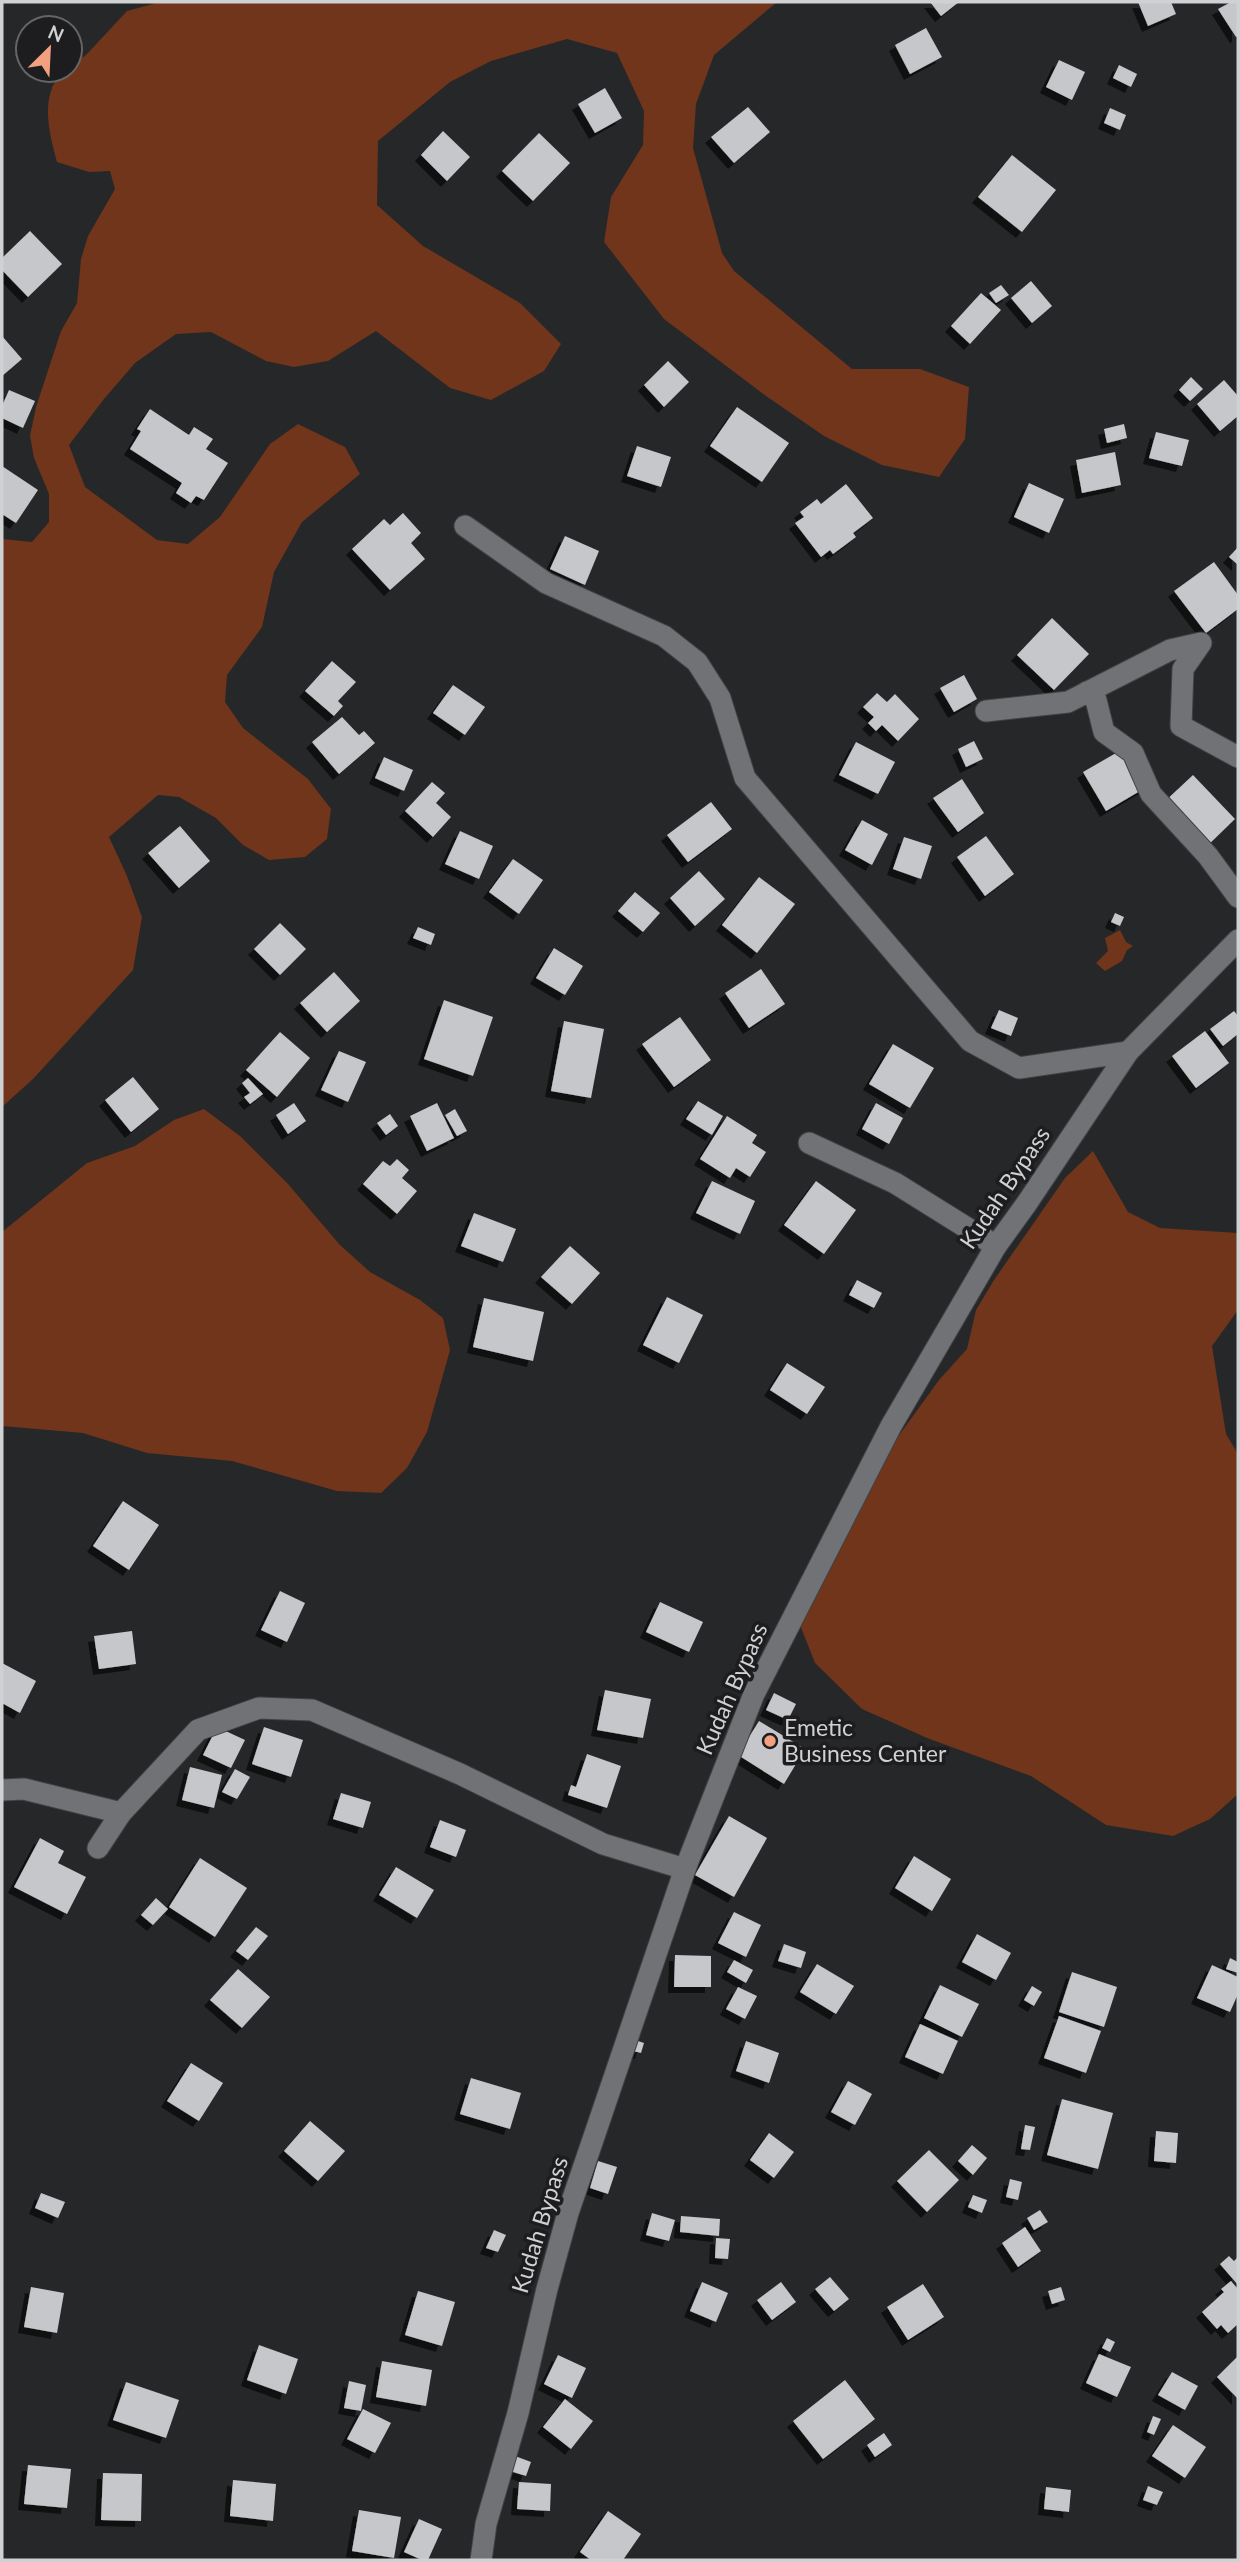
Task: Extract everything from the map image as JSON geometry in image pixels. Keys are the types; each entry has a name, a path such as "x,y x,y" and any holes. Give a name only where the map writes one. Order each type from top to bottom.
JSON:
{"street":[{"path":"465,526 546,583 664,636 697,662 720,698 745,778 970,1041 1019,1068 1128,1052"},
{"path":"986,710 1068,702 1170,650 1201,643 1183,669 1181,726 1238,757"},
{"path":"1087,692 1096,700 1104,732 1133,753 1151,794 1208,856 1238,897"},
{"name":"Kudah Bypass","path":"481,2560 486,2524 518,2413 568,2213 685,1869 754,1694 891,1426 996,1246 1128,1052 1238,940"},
{"path":"809,1143 895,1183 996,1246"},
{"path":"98,1848 121,1813 198,1730 259,1709 312,1710 460,1774 603,1844 685,1869"},
{"path":"2,1790 24,1789 121,1813"}],"shaded area":[{"path":"160,2 777,2 714,55 696,104 693,148 722,253 734,271 852,369 920,369 969,387 965,439 939,477 882,465 824,436 664,319 604,242 611,197 643,145 644,111 617,53 567,39 491,61 450,82 378,141 377,205 423,246 520,303 561,344 544,371 491,400 450,388 376,331 328,361 294,367 266,361 211,332 176,334 135,363 69,445 85,487 157,540 188,544 220,517 270,444 298,424 345,447 360,474 302,522 274,572 262,627 227,675 225,702 243,728 308,779 331,809 327,839 305,857 269,860 243,845 216,818 179,797 158,795 109,837 142,917 133,970 33,1079 2,1107 2,539 32,542 49,522 49,494 34,458 30,436 36,407 61,331 77,303 81,259 88,236 115,189 110,171 89,172 57,162 49,125 49,97 54,84 84,84 84,56 127,11"},
{"path":"1120,930 1126,942 1133,946 1127,950 1122,961 1105,971 1096,963 1108,951 1105,938"},
{"path":"204,1109 240,1136 288,1184 340,1245 370,1272 420,1300 443,1318 450,1350 427,1432 407,1468 381,1493 337,1491 232,1461 147,1453 83,1433 2,1426 2,1232 87,1163 135,1146 174,1120"},
{"path":"1093,1151 1128,1212 1160,1228 1238,1233 1238,1310 1212,1346 1226,1434 1238,1454 1238,1794 1210,1819 1173,1836 1106,1825 1031,1776 927,1738 862,1709 815,1663 798,1620 879,1463 939,1380 967,1349 976,1310 994,1280 1065,1178"}],"building":[{"path":"930,2 959,2 941,16"},
{"path":"1138,2 1171,2 1176,14 1148,26"},
{"path":"1231,2 1238,2 1236,37 1218,9"},
{"path":"926,28 942,57 910,74 895,45"},
{"path":"1059,60 1085,72 1072,100 1046,87"},
{"path":"1119,65 1137,74 1131,87 1113,78"},
{"path":"605,88 622,118 595,133 578,104"},
{"path":"748,107 770,132 734,163 711,137"},
{"path":"1110,108 1126,115 1120,130 1104,123"},
{"path":"443,131 470,157 447,181 421,155"},
{"path":"539,133 570,163 533,201 502,171"},
{"path":"1012,155 1056,190 1022,232 978,197"},
{"path":"30,231 62,264 28,297 2,270 2,258"},
{"path":"1031,281 1052,306 1032,323 1011,298"},
{"path":"1001,285 1009,295 996,303 989,293"},
{"path":"981,293 1001,310 970,344 951,326"},
{"path":"2,336 22,359 2,376"},
{"path":"668,361 689,382 664,407 644,385"},
{"path":"1191,377 1203,389 1190,401 1179,390"},
{"path":"1224,380 1238,396 1238,416 1220,431 1197,404"},
{"path":"9,390 35,401 23,428 2,418 2,406"},
{"path":"737,407 789,443 762,482 710,446"},
{"path":"150,409 189,435 194,427 213,439 206,449 228,463 204,500 196,496 191,503 176,493 182,483 130,449 141,431 137,429"},
{"path":"1124,424 1127,438 1107,443 1104,429"},
{"path":"1156,432 1189,440 1182,466 1149,458"},
{"path":"637,446 671,457 661,487 627,476"},
{"path":"1115,452 1121,485 1082,493 1076,460"},
{"path":"2,466 38,490 16,523 2,514"},
{"path":"1029,483 1064,499 1049,533 1014,517"},
{"path":"846,484 873,518 853,533 856,537 833,554 830,550 821,557 795,523 804,517 800,512 817,499 821,504"},
{"path":"403,513 421,533 411,543 425,559 390,590 352,549 384,519 390,525"},
{"path":"565,536 599,551 585,585 550,569"},
{"path":"1238,547 1238,565 1229,557"},
{"path":"1214,562 1238,595 1238,609 1206,633 1174,591"},
{"path":"1052,618 1089,654 1054,690 1017,655"},
{"path":"332,661 356,682 338,701 343,706 334,716 305,691"},
{"path":"964,675 977,699 954,712 940,688"},
{"path":"453,685 485,707 465,735 433,713"},
{"path":"877,693 887,702 895,694 919,719 898,741 882,725 876,731 868,723 874,717 863,707"},
{"path":"342,717 359,735 364,731 375,743 339,774 312,742"},
{"path":"974,741 983,759 966,767 958,749"},
{"path":"856,742 895,762 878,794 839,775"},
{"path":"1123,749 1145,788 1106,811 1083,772"},
{"path":"384,757 413,770 404,791 375,778"},
{"path":"1193,775 1235,819 1205,848 1162,804"},
{"path":"962,779 984,813 958,832 933,798"},
{"path":"432,782 445,793 436,803 451,817 433,837 405,811"},
{"path":"711,802 732,829 688,862 667,835"},
{"path":"862,820 888,834 872,865 845,850"},
{"path":"180,826 210,861 179,888 148,853"},
{"path":"460,831 493,846 479,879 445,864"},
{"path":"986,836 1014,874 985,896 957,857"},
{"path":"904,837 932,846 921,879 893,869"},
{"path":"513,859 543,880 519,914 489,892"},
{"path":"699,871 725,899 695,926 670,898"},
{"path":"759,877 795,904 757,953 722,925"},
{"path":"635,892 660,913 643,932 618,911"},
{"path":"1115,913 1124,917 1120,926 1111,922"},
{"path":"280,923 306,949 280,975 254,949"},
{"path":"418,927 435,934 431,945 413,938"},
{"path":"554,948 583,966 565,995 536,978"},
{"path":"761,969 785,1004 749,1028 725,993"},
{"path":"334,972 360,1001 327,1032 300,1003"},
{"path":"444,1000 493,1017 473,1076 424,1059"},
{"path":"999,1010 1018,1018 1011,1036 991,1028"},
{"path":"1234,1011 1238,1016 1238,1034 1223,1046 1210,1029"},
{"path":"680,1017 711,1060 674,1087 642,1044"},
{"path":"564,1021 604,1029 591,1098 551,1091"},
{"path":"1205,1031 1229,1063 1196,1088 1172,1056"},
{"path":"280,1032 310,1058 277,1097 246,1070"},
{"path":"893,1044 934,1068 910,1108 869,1084"},
{"path":"339,1051 366,1062 348,1102 321,1090"},
{"path":"133,1077 159,1109 131,1132 105,1100"},
{"path":"248,1078 263,1094 250,1104 244,1097 250,1093 242,1083"},
{"path":"698,1101 723,1116 712,1135 686,1119"},
{"path":"294,1103 306,1121 288,1134 276,1115"},
{"path":"437,1103 454,1138 427,1151 410,1116"},
{"path":"876,1103 903,1118 889,1144 862,1129"},
{"path":"455,1109 467,1131 457,1136 445,1115"},
{"path":"390,1114 398,1126 386,1135 377,1123"},
{"path":"727,1116 757,1135 752,1143 766,1152 750,1177 736,1168 730,1178 700,1159"},
{"path":"397,1159 409,1170 402,1178 417,1191 397,1214 363,1184 383,1161 390,1166"},
{"path":"712,1181 755,1201 740,1234 696,1213"},
{"path":"816,1181 856,1210 824,1254 784,1225"},
{"path":"474,1213 516,1229 503,1262 461,1246"},
{"path":"570,1246 600,1273 572,1304 541,1277"},
{"path":"857,1280 882,1293 874,1308 849,1295"},
{"path":"667,1297 703,1315 679,1363 643,1345"},
{"path":"484,1298 544,1312 533,1361 473,1347"},
{"path":"787,1363 825,1387 807,1414 770,1390"},
{"path":"123,1501 159,1525 129,1570 93,1546"},
{"path":"280,1591 305,1603 287,1642 261,1630"},
{"path":"660,1602 703,1622 689,1652 646,1632"},
{"path":"132,1631 136,1664 99,1669 94,1636"},
{"path":"2,1663 36,1681 20,1713 2,1703"},
{"path":"605,1690 651,1699 643,1738 597,1730"},
{"path":"774,1693 796,1704 788,1720 766,1710"},
{"path":"759,1721 805,1749 784,1784 738,1755"},
{"path":"217,1727 245,1740 231,1768 203,1755"},
{"path":"264,1727 303,1740 291,1777 252,1764"},
{"path":"587,1754 621,1766 607,1808 568,1795 571,1785 576,1787"},
{"path":"190,1767 222,1775 214,1808 182,1800"},
{"path":"235,1769 250,1777 237,1799 222,1792"},
{"path":"341,1793 371,1802 363,1828 333,1819"},
{"path":"729,1816 767,1838 734,1897 695,1875"},
{"path":"440,1820 466,1830 456,1857 430,1847"},
{"path":"40,1838 64,1851 58,1863 86,1877 67,1914 14,1887"},
{"path":"914,1856 951,1879 932,1911 895,1888"},
{"path":"200,1858 247,1888 215,1937 169,1907"},
{"path":"396,1867 434,1890 417,1918 379,1895"},
{"path":"156,1898 168,1909 153,1925 141,1915"},
{"path":"734,1912 761,1925 746,1957 718,1943"},
{"path":"256,1927 268,1936 248,1960 236,1951"},
{"path":"977,1934 1011,1953 996,1980 962,1962"},
{"path":"784,1944 806,1952 801,1968 778,1961"},
{"path":"675,1955 711,1956 711,1987 674,1987"},
{"path":"1230,1958 1238,1962 1238,1973 1226,1969"},
{"path":"734,1960 753,1970 746,1983 727,1972"},
{"path":"817,1964 854,1986 836,2014 800,1992"},
{"path":"1212,1965 1238,1977 1238,1994 1230,2012 1197,1998"},
{"path":"238,1969 270,1997 242,2028 210,2000"},
{"path":"1072,1972 1117,1987 1104,2027 1059,2012"},
{"path":"940,1985 979,2004 962,2037 924,2018"},
{"path":"1032,1986 1042,1992 1034,2006 1024,2000"},
{"path":"738,1987 757,1996 745,2019 726,2009"},
{"path":"1059,2016 1101,2031 1086,2073 1044,2058"},
{"path":"920,2024 958,2041 943,2074 905,2057"},
{"path":"632,2039 644,2043 641,2053 629,2050"},
{"path":"746,2041 779,2053 769,2083 736,2071"},
{"path":"191,2063 223,2083 199,2121 167,2101"},
{"path":"471,2078 521,2093 510,2129 460,2114"},
{"path":"848,2081 872,2094 855,2125 831,2112"},
{"path":"1062,2099 1113,2113 1098,2169 1047,2155"},
{"path":"310,2121 345,2151 318,2181 284,2151"},
{"path":"1025,2125 1035,2127 1030,2150 1021,2149"},
{"path":"1156,2131 1178,2133 1176,2163 1154,2161"},
{"path":"769,2133 794,2152 774,2178 750,2160"},
{"path":"972,2145 987,2158 973,2175 958,2161"},
{"path":"929,2150 959,2180 927,2212 897,2181"},
{"path":"598,2161 617,2167 608,2194 590,2188"},
{"path":"1010,2179 1022,2182 1018,2200 1006,2197"},
{"path":"41,2193 65,2202 58,2218 35,2208"},
{"path":"973,2195 987,2200 982,2213 968,2207"},
{"path":"1040,2210 1048,2222 1034,2230 1027,2218"},
{"path":"652,2213 675,2220 669,2241 646,2235"},
{"path":"681,2216 720,2219 719,2236 680,2232"},
{"path":"1025,2227 1041,2251 1018,2267 1002,2243"},
{"path":"494,2230 506,2235 498,2252 486,2248"},
{"path":"716,2238 730,2239 728,2259 715,2258"},
{"path":"1229,2256 1234,2261 1238,2257 1238,2285 1220,2264"},
{"path":"830,2277 849,2299 834,2311 815,2289"},
{"path":"1231,2281 1238,2289 1238,2324 1228,2333 1221,2325 1217,2329 1202,2312 1224,2292 1221,2289"},
{"path":"702,2282 728,2293 716,2322 690,2311"},
{"path":"781,2282 796,2302 772,2320 757,2300"},
{"path":"923,2284 944,2317 908,2340 887,2307"},
{"path":"31,2287 64,2293 57,2333 24,2327"},
{"path":"1061,2287 1065,2300 1052,2304 1048,2291"},
{"path":"418,2291 455,2302 442,2346 405,2335"},
{"path":"1107,2338 1115,2342 1110,2352 1102,2348"},
{"path":"259,2345 298,2359 286,2394 247,2380"},
{"path":"1099,2354 1131,2367 1117,2397 1086,2383"},
{"path":"558,2355 586,2368 572,2398 544,2384"},
{"path":"1238,2356 1238,2399 1217,2377"},
{"path":"382,2361 432,2370 426,2406 376,2397"},
{"path":"1172,2372 1198,2386 1185,2410 1158,2395"},
{"path":"845,2380 875,2419 823,2459 793,2421"},
{"path":"349,2381 366,2385 361,2411 344,2408"},
{"path":"126,2382 179,2400 166,2438 113,2420"},
{"path":"565,2399 593,2421 571,2449 543,2427"},
{"path":"363,2409 391,2423 375,2453 347,2439"},
{"path":"1153,2416 1161,2419 1154,2435 1147,2432"},
{"path":"1173,2425 1206,2447 1185,2478 1152,2456"},
{"path":"884,2433 892,2445 875,2457 867,2445"},
{"path":"515,2456 531,2462 526,2476 510,2471"},
{"path":"28,2465 71,2469 67,2508 24,2504"},
{"path":"103,2473 142,2474 141,2521 101,2520"},
{"path":"233,2480 276,2484 273,2521 230,2516"},
{"path":"519,2482 551,2484 550,2511 517,2509"},
{"path":"1148,2486 1163,2492 1157,2505 1143,2500"},
{"path":"1046,2487 1071,2490 1069,2512 1044,2509"},
{"path":"359,2510 401,2517 394,2558 352,2551"},
{"path":"608,2511 641,2534 623,2560 591,2560 580,2552"},
{"path":"419,2519 442,2529 428,2560 404,2552"}],"place":[{"name":"Emetic Business Center","path":"770,1741"}]}
